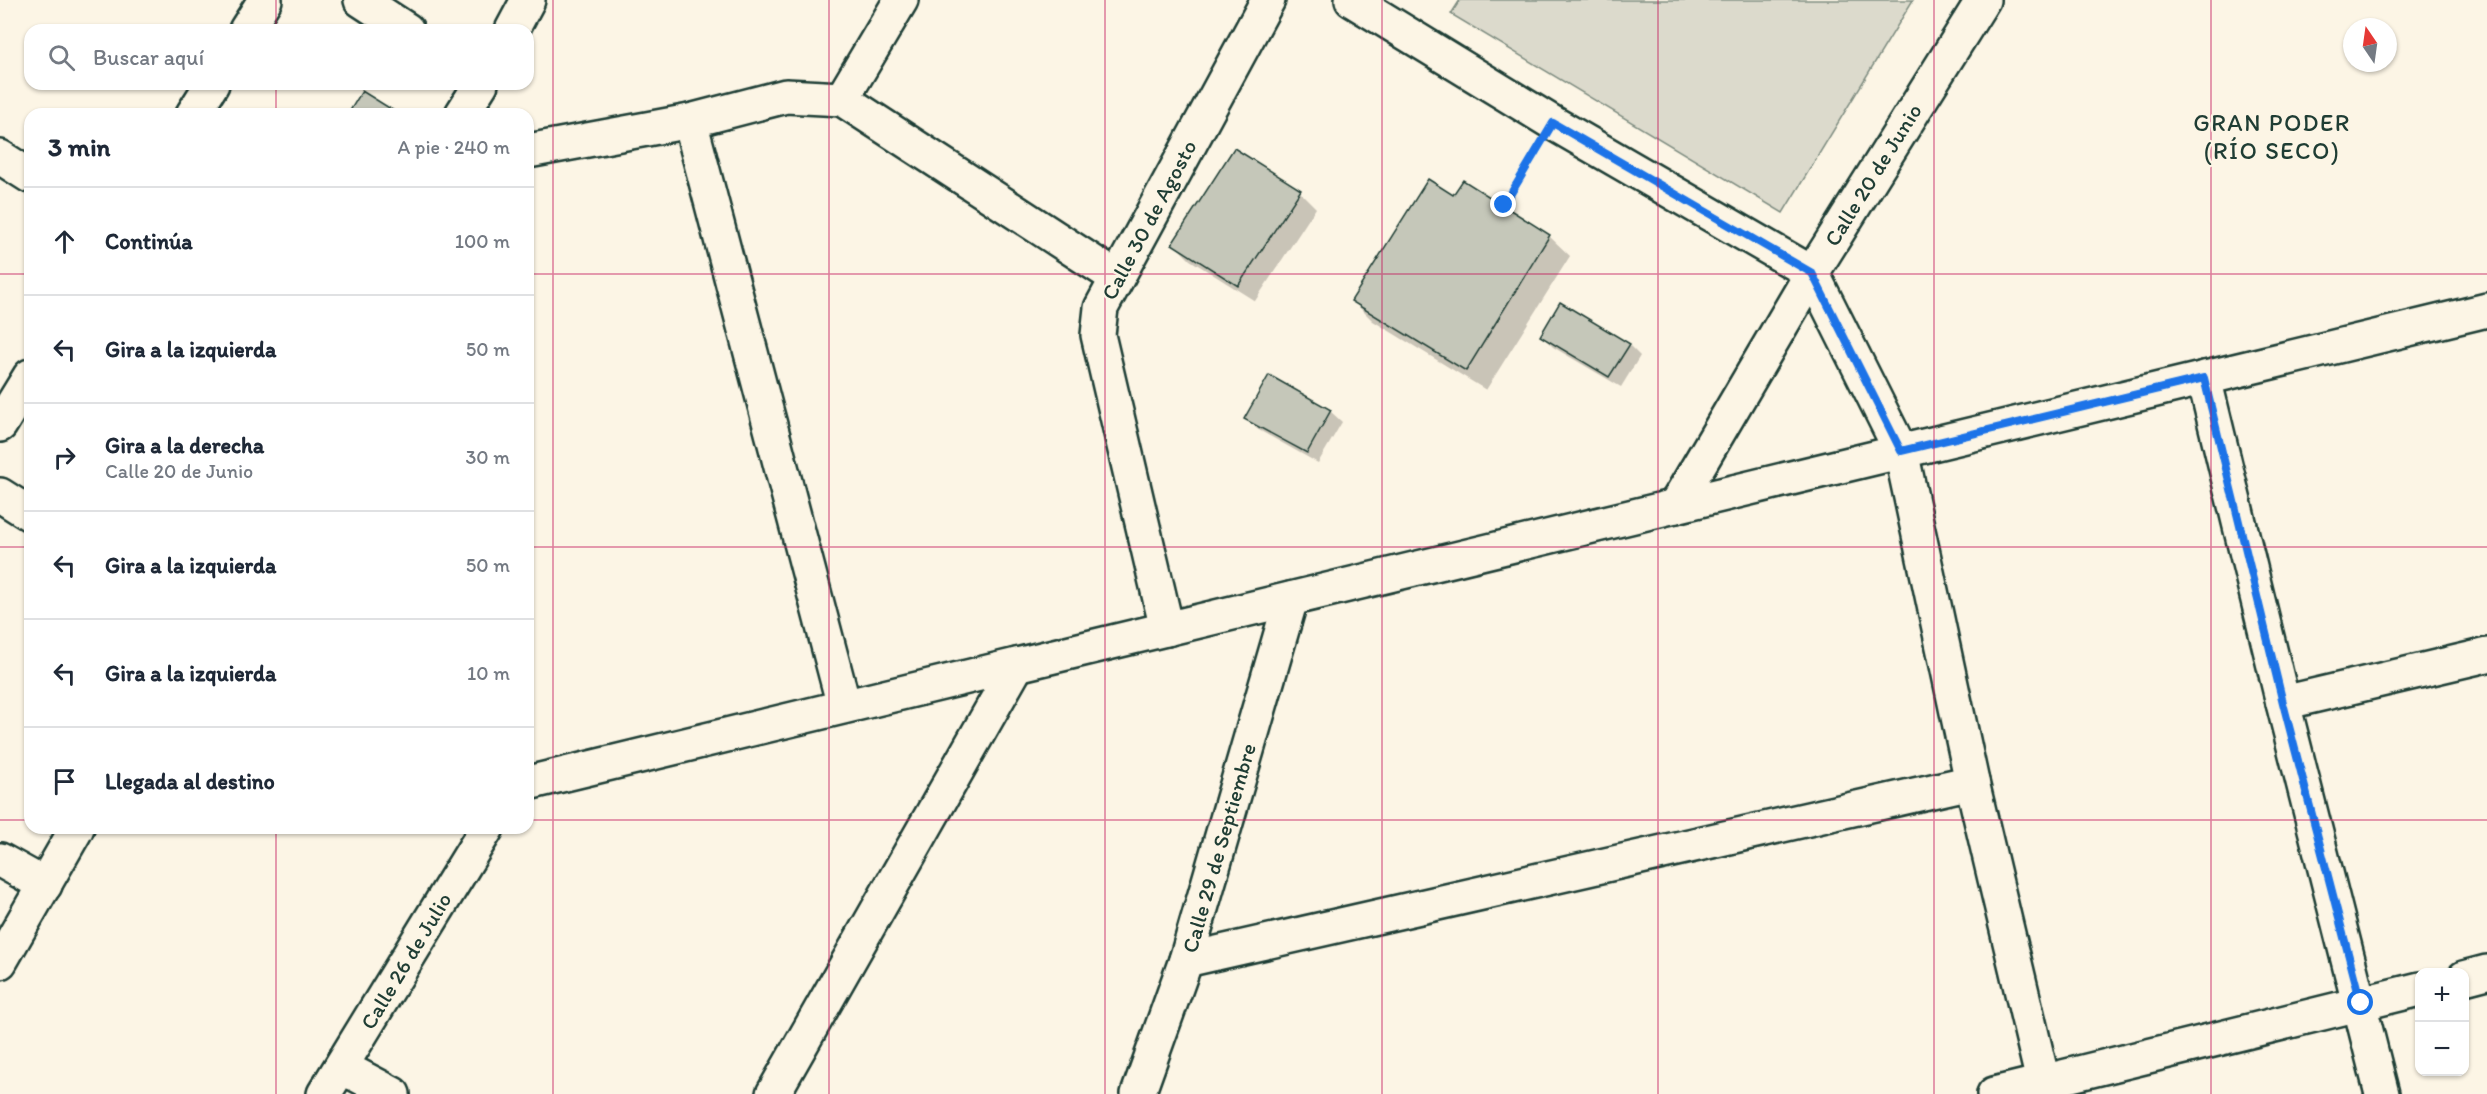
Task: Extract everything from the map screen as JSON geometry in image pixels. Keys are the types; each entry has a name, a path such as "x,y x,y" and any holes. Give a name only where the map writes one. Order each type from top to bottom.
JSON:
{"street":[{"path":"250,24 265,0"},
{"path":"360,0 398,24"},
{"path":"515,24 528,0"},
{"path":"842,99 901,0"},
{"name":"Calle 30 de Agosto","path":"1167,629 1098,335 1101,308 1268,0"},
{"path":"1353,0 1553,123 1812,273 1676,506"},
{"name":"Calle 20 de Junio","path":"1983,0 1812,273 1901,451 1972,782 2044,1088"},
{"path":"197,108 208,90"},
{"path":"466,108 477,90"},
{"path":"534,150 690,122 786,96 842,99 1117,278"},
{"path":"690,122 844,706"},
{"path":"0,157 24,172"},
{"path":"534,782 2487,310"},
{"path":"2204,378 2382,1094"},
{"path":"0,425 24,386"},
{"path":"0,495 24,510"},
{"name":"Calle 29 de Septiembre","path":"1138,1094 1186,960 1292,599"},
{"path":"2283,703 2487,655"},
{"path":"773,1094 1017,665"},
{"path":"1186,960 1972,782"},
{"path":"0,962 74,834"},
{"name":"Calle 26 de Julio","path":"324,1094 483,834"},
{"path":"0,860 45,885"},
{"path":"2469,977 2487,972"},
{"path":"1994,1094 2044,1088 2415,990"},
{"path":"342,1067 393,1094"}],"path":[{"path":"1504,205 1553,123"}],"shaded area":[{"path":"1460,0 1913,0 1783,213 1451,14"}],"building":[{"path":"362,91 389,108 352,108"},
{"path":"1234,148 1301,190 1238,286 1172,244"},
{"path":"1428,179 1453,195 1463,180 1550,235 1466,371 1351,301"},
{"path":"1560,302 1630,344 1609,377 1540,336"},
{"path":"1269,375 1331,410 1307,453 1244,419"}],"district":[{"name":"GRAN PODER (RÍO SECO)","path":"2272,136"}],"route":[{"path":"1504,205 1553,123 1812,273 1901,451 2204,378 2283,703 2361,1003"}]}
